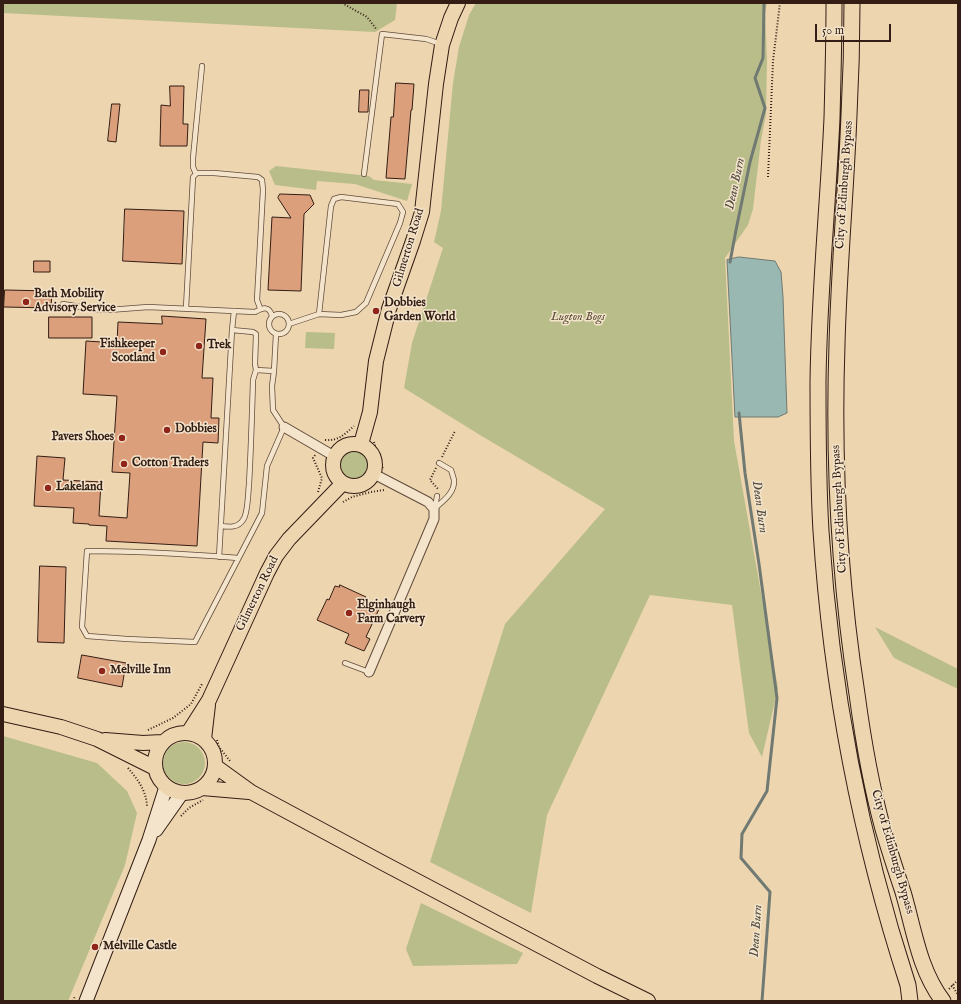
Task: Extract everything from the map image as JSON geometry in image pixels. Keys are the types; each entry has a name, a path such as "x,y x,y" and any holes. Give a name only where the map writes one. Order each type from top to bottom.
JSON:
{"highway":[{"name":"City of Edinburgh Bypass","path":"834,3 832,119 819,330 818,429 821,530 834,661 851,768 875,873 908,985 910,1001"},
{"name":"City of Edinburgh Bypass","path":"852,3 849,114 836,344 837,474 839,532 844,599 850,653 860,718 877,807 922,960 934,989 943,1001"}],"main road":[{"name":"Gilmerton Road","path":"368,443 376,361 389,309 422,212 436,84 442,45 451,18 458,3"},
{"path":"355,443 368,443 368,448 375,460 376,467 374,474 370,480 364,484 350,486 343,483 335,474 333,468 334,456 343,446 355,443"},
{"name":"Gilmerton Road","path":"188,733 209,700 276,556 289,539 343,483"},
{"name":"Gilmerton Road","path":"209,700 210,737"},
{"path":"3,714 61,727 97,739 155,768"},
{"path":"205,794 215,766 215,758 209,745 210,737 188,733 174,734 162,742 158,748 154,761 159,779 166,787 182,793 192,792 205,794 251,792"},
{"path":"97,739 143,743 162,742"},
{"path":"215,766 251,792 597,976 648,1001"},
{"path":"86,1001 149,840 166,787"},
{"path":"149,840 182,793"}],"street":[{"path":"284,427 334,456"},
{"path":"369,672 434,518 434,509 428,502 374,474"}],"lane":[{"path":"364,174 382,34 426,39 442,45"},
{"path":"196,174 193,167 193,158 202,66"},
{"path":"186,308 193,177 197,173 214,173 258,177 262,180 257,300 261,309"},
{"path":"289,324 285,316 278,314 272,316 268,325 271,331 276,334 282,334 285,332 289,324 319,314 341,315 356,312 366,303 400,223 403,212 398,204 342,197 334,199 331,206 319,314"},
{"path":"63,304 109,310 148,307 255,312 264,308 268,309 272,316"},
{"path":"219,557 234,311"},
{"path":"221,526 234,527 240,524 244,519 248,502 253,380 256,370 254,364 256,334 253,332 232,330"},
{"path":"238,558 119,551 87,551 82,627 87,636 127,640 195,642 262,513 267,466 284,427 273,410 272,386 276,334"},
{"path":"256,370 274,371"},
{"path":"434,509 446,499 452,491 454,480 451,470 439,463"},
{"path":"434,509 438,496"},
{"path":"345,663 369,672"}],"path":[{"path":"342,3 367,17 382,34"},
{"path":"768,176 773,61 780,3"},
{"path":"338,504 352,497 371,492 384,491 390,477 386,474 368,443"},
{"path":"210,737 235,766 231,778"},
{"path":"178,819 189,808 202,800 205,794"},
{"path":"952,985 958,995"}],"green space":[{"path":"3,3 397,3 395,20 375,32 3,13"},
{"name":"Lugton Bogs","path":"476,3 767,3 765,13 767,59 766,114 761,140 753,209 748,225 725,258 734,441 778,688 762,757 749,733 732,605 650,595 547,815 531,913 430,862 505,624 605,509 404,388 412,343 443,248 434,242 441,211 453,83 459,47 469,15"},
{"path":"276,166 369,176 374,180 412,184 407,201 355,184 317,181 316,190 275,185 269,171"},
{"path":"306,332 335,333 334,349 305,348"},
{"path":"354,450 360,451 368,459 368,471 360,479 354,480 348,479 340,471 339,465 340,459 348,451"},
{"path":"875,627 958,669 958,689 894,658"},
{"path":"3,736 97,763 127,791 137,813 125,865 68,1001 3,1001"},
{"path":"180,742 188,742 196,745 202,751 205,763 202,775 196,781 188,784 180,784 172,781 166,775 163,767 163,759 166,751 172,745"},
{"path":"421,903 523,953 517,964 413,966 406,949"}],"water":[{"path":"739,257 775,261 781,272 787,413 778,417 735,417 727,260"}],"building":[{"path":"396,83 414,84 405,179 386,178 391,117 393,117"},
{"path":"170,86 184,86 183,124 188,124 187,146 160,146 161,105 170,106"},
{"path":"360,90 369,90 368,112 359,112"},
{"path":"112,104 120,104 116,142 108,141"},
{"path":"280,194 310,195 314,204 304,214 301,291 268,290 272,217 291,218 278,198"},
{"path":"125,209 184,211 182,264 123,261"},
{"path":"34,261 50,261 50,272 34,272"},
{"path":"5,290 52,291 51,308 4,307"},
{"name":"Dobbies","path":"162,316 206,319 202,378 213,378 211,418 219,418 218,443 203,442 197,546 106,541 107,526 73,523 74,508 34,506 37,456 65,458 63,480 101,482 99,516 127,518 130,473 112,472 117,396 83,394 86,341 117,343 118,322 162,324"},
{"path":"49,317 92,317 92,338 49,338"},
{"path":"40,566 66,567 64,643 38,642"},
{"name":"Elginhaugh Farm Carvery","path":"340,585 366,597 365,600 380,607 366,637 370,639 364,651 345,643 349,634 317,620 327,599 329,600 335,586 339,587"},
{"name":"Melville Inn","path":"82,655 126,663 122,687 78,678"}],"waterway":[{"name":"Dean Burn","path":"730,262 750,162 765,108 755,78 763,58 764,3"},
{"name":"Dean Burn","path":"739,413 745,473 777,698 767,791 742,834 741,858 770,892 762,1001"}],"place":[{"name":"Bath Mobility Advisory Service","path":"26,302"},
{"name":"Dobbies Garden World","path":"376,311"},
{"name":"Trek","path":"199,346"},
{"name":"Fishkeeper Scotland","path":"163,352"},
{"name":"Dobbies","path":"167,430"},
{"name":"Pavers Shoes","path":"122,438"},
{"name":"Cotton Traders","path":"124,464"},
{"name":"Lakeland","path":"48,488"},
{"name":"Elginhaugh Farm Carvery","path":"349,613"},
{"name":"Melville Inn","path":"102,671"},
{"name":"Melville Castle","path":"95,947"}]}
